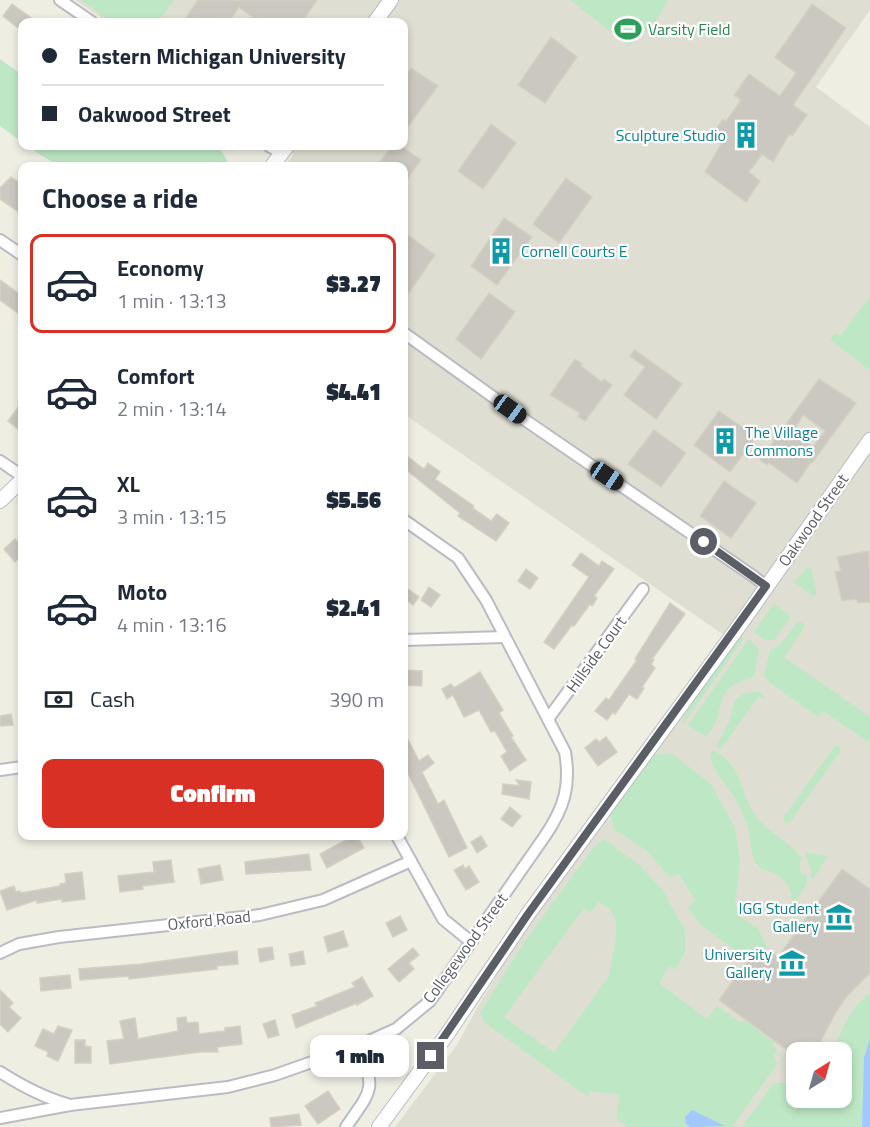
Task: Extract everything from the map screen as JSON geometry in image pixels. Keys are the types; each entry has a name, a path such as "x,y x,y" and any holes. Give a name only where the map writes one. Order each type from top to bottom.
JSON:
{"street":[{"path":"60,0 86,18"},
{"path":"378,18 391,0"},
{"path":"0,240 18,252"},
{"path":"408,336 529,423 766,586"},
{"name":"Oakwood Street","path":"379,1127 453,1026 567,859 870,440"},
{"path":"0,461 18,475"},
{"path":"0,501 18,482"},
{"name":"Collegewood Street","path":"0,1118 70,1105 228,1087 275,1075 360,1045 396,1029 430,1001 559,815 568,772 565,752 548,719 486,600 458,558 408,523"},
{"name":"Hillside Court","path":"548,719 643,589"},
{"path":"408,640 504,637"},
{"path":"0,771 18,768"},
{"path":"399,840 442,919 470,941"},
{"name":"Oxford Road","path":"0,953 19,944 59,937 260,915 323,900 411,861"},
{"path":"346,1127 369,1095 371,1081 360,1045"},
{"path":"0,1072 23,1087 70,1105"}],"shaded area":[{"path":"75,0 870,0 870,10 816,87 870,127 870,1127 395,1127 457,1045 521,935 734,642 408,417 408,162 288,162 294,154 288,150 408,150 408,18 102,18"}],"green space":[{"path":"81,0 174,0 161,18 106,18"},
{"name":"Varsity Field","path":"570,0 668,0 652,26 629,46"},
{"path":"0,59 18,72 18,139 0,126"},
{"path":"33,150 221,150 227,162 52,162"},
{"path":"870,296 870,370 830,340 834,333 841,335"},
{"path":"808,567 811,568 817,593 813,596 794,582"},
{"path":"774,603 789,615 789,620 774,640 764,640 754,632"},
{"path":"798,621 804,624 804,628 784,657 870,717 870,743 823,711 818,717 764,676 770,650 780,645"},
{"path":"745,637 683,724 686,710 739,638"},
{"path":"749,639 759,649 754,676 735,684 728,690 715,723 706,737 688,725"},
{"path":"758,692 766,698 758,697 721,749 716,746 727,727 734,703 740,696"},
{"path":"835,746 839,746 841,750 790,822 785,823 783,818"},
{"path":"712,750 729,762 739,778 755,815 766,827 794,849 802,860 799,862 801,873 807,876 807,883 797,900 792,900 788,886 783,879 762,869 756,863 752,854 746,820 734,796 712,763"},
{"path":"671,753 711,784 735,828 740,860 735,905 740,917 758,928 768,950 749,960 701,925 688,907 695,900 679,874 670,877 646,850 614,829 610,813 652,755"},
{"path":"604,839 639,865 662,889 685,931 685,952 675,970 669,966 659,983 707,1019 717,1006 741,1023 744,1020 774,1042 772,1045 778,1050 773,1057 778,1063 732,1127 628,1127 616,1118 620,1095 590,1091 588,1097 485,1023 480,1013 525,941 594,847","holes":["599,902 610,909 616,921 616,938 609,976 554,1053 504,1017 584,908 590,913"]},
{"path":"805,852 828,856 814,878 811,878"},
{"path":"870,993 870,1127 742,1127 773,1084 786,1082 786,1108 852,1108 852,1042 837,1042 843,1028 863,999"}],"water":[{"path":"870,1038 870,1127 862,1127 864,1058"},
{"path":"692,1110 725,1126 691,1127 686,1124 685,1117"}],"building":[{"path":"198,0 317,0 305,18 254,18 239,7 232,18 186,18"},
{"path":"12,4 31,18 18,18 18,28 3,16"},
{"path":"812,4 846,28 793,105 807,115 792,136 789,135 773,162 762,154 749,172 760,181 746,202 705,172 721,144 710,137 723,119 726,121 741,100 734,95 749,74 780,96 796,73 775,57"},
{"path":"551,37 577,57 545,103 518,85"},
{"path":"411,68 438,86 408,127 408,73"},
{"path":"491,124 516,143 483,189 458,171"},
{"path":"389,150 407,150 421,160 408,178 408,162 380,162"},
{"path":"11,177 18,182 18,211 0,199 0,188"},
{"path":"566,178 592,197 559,243 533,224"},
{"name":"Cornell Courts E","path":"504,218 532,237 497,285 471,266"},
{"path":"408,235 435,255 408,294"},
{"path":"0,280 18,293 18,313 0,300"},
{"path":"489,293 515,312 481,359 456,339"},
{"path":"635,350 682,384 656,419 624,395 645,367 630,356"},
{"path":"575,359 602,382 604,379 612,385 585,421 578,416 580,413 550,395"},
{"path":"819,379 856,403 797,483 769,463 767,465 760,460","holes":["803,415 825,431 813,447 793,432"]},
{"path":"18,407 18,429 8,421"},
{"name":"The Village Commons","path":"719,411 756,437 730,472 694,445"},
{"path":"654,430 686,453 661,487 628,464"},
{"path":"408,457 424,469 428,463 440,472 435,479 474,506 473,508 491,521 497,514 509,523 496,541 458,516 460,513 408,471"},
{"path":"724,481 756,503 731,538 700,516"},
{"path":"15,539 18,542 18,559 15,562 4,549"},
{"path":"869,551 870,602 858,603 856,599 842,601 835,572 841,571 837,557"},
{"path":"581,553 599,566 602,561 614,569 594,596 597,598 592,606 590,604 554,649 544,642 589,577 572,565"},
{"path":"526,569 538,578 530,589 518,581"},
{"path":"429,587 440,595 431,607 421,600"},
{"path":"408,589 419,597 413,605 408,601"},
{"path":"670,603 685,614 652,659 654,660 651,664 655,668 637,699 629,694 615,714 613,712 607,720 595,711 606,698 609,700 637,660 635,659"},
{"path":"408,670 422,671 422,686 408,685"},
{"path":"480,672 503,710 499,713 526,760 510,771 501,756 507,752 495,731 491,732 479,710 464,717 453,695 447,699 442,689 451,684 454,688"},
{"path":"11,714 13,725 0,726 0,716"},
{"path":"606,737 617,752 598,766 585,748 596,739 599,742"},
{"path":"408,740 419,761 428,755 434,763 422,772 438,804 444,800 467,848 449,857 408,773"},
{"path":"516,780 531,782 529,799 502,794 503,784 520,786"},
{"path":"510,807 521,816 512,827 501,819"},
{"path":"481,836 487,846 477,853 471,842"},
{"path":"346,840 359,840 364,848 327,868 320,854"},
{"path":"309,854 311,870 246,874 245,862"},
{"path":"171,860 174,882 142,886 143,889 120,892 118,876 154,872 153,862"},
{"path":"220,865 223,880 201,884 198,869"},
{"path":"463,865 465,869 469,866 479,882 466,890 454,870"},
{"path":"842,869 870,889 870,973 847,996 821,1042 786,1042 786,1049 719,1000 756,949 768,957 772,952 778,957"},
{"path":"82,872 85,899 62,902 62,899 37,903 37,900 7,910 0,891 14,886 16,892 21,893 60,886 66,883 65,874"},
{"path":"400,916 407,930 393,937 386,923"},
{"path":"343,931 348,946 328,952 324,937"},
{"path":"272,947 274,959 260,962 258,949"},
{"path":"413,948 419,955 409,963 414,969 399,982 388,969"},
{"path":"237,951 238,964 217,966 217,969 129,979 129,976 80,980 79,969 141,964"},
{"path":"303,951 305,964 291,966 289,954"},
{"path":"70,975 71,988 41,991 40,978"},
{"path":"362,977 373,996 357,1005 357,1003 296,1028 292,1015 317,1006 315,1003 355,987 352,983"},
{"path":"0,990 13,1003 9,1007 21,1018 8,1032 0,1024"},
{"path":"186,1017 187,1023 198,1022 199,1034 225,1031 225,1028 240,1026 242,1044 217,1047 218,1052 200,1052 110,1064 107,1041 124,1039 120,1021 135,1018 138,1039 178,1031 177,1018"},
{"path":"275,1020 279,1035 268,1038 263,1024"},
{"path":"58,1026 72,1030 58,1061 47,1056 48,1052 35,1046 43,1029 54,1034"},
{"path":"75,1040 85,1040 85,1046 91,1047 91,1063 75,1063"},
{"path":"328,1091 340,1109 318,1124 305,1106"},
{"path":"299,1114 301,1125 271,1127 270,1118"}],"place":[{"name":"Varsity Field","path":"628,29"},
{"name":"Sculpture Studio","path":"746,135"},
{"name":"Cornell Courts E","path":"501,251"},
{"name":"The Village Commons","path":"725,441"},
{"name":"IGG Student Gallery","path":"839,917"},
{"name":"University Gallery","path":"792,963"}],"route":[{"path":"431,1056 593,822 766,586 704,542"}]}
